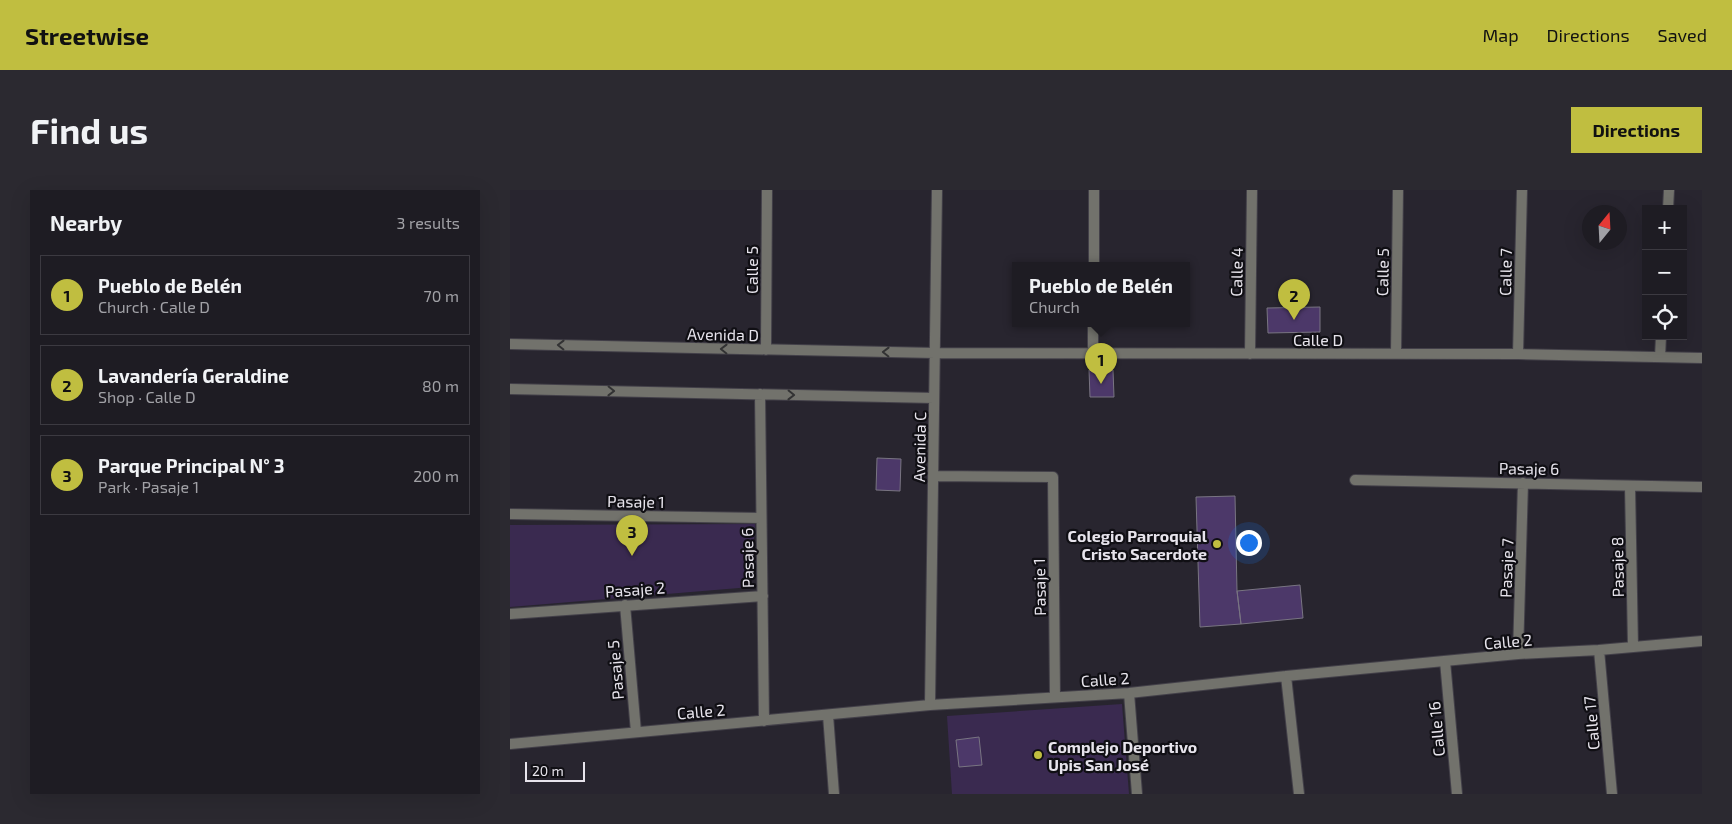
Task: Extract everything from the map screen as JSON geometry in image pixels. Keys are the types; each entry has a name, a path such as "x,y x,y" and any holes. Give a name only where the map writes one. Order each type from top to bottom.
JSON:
{"street":[{"name":"Calle 5","path":"766,350 767,190"},
{"name":"Avenida C","path":"930,705 937,190"},
{"path":"1094,190 1094,262"},
{"name":"Calle 4","path":"1250,354 1252,190"},
{"name":"Calle 5","path":"1396,354 1398,190"},
{"name":"Calle 7","path":"1518,354 1522,190"},
{"path":"1668,205 1669,190"},
{"path":"1093,327 1093,354"},
{"path":"1660,357 1662,340"},
{"name":"Avenida D","path":"510,344 935,354"},
{"name":"Calle D","path":"935,354 1518,354 1702,358"},
{"path":"510,389 934,398"},
{"name":"Pasaje 6","path":"760,394 764,721"},
{"name":"Pasaje 1","path":"933,476 1053,477 1055,697"},
{"name":"Pasaje 6","path":"1356,480 1702,487"},
{"name":"Pasaje 7","path":"1518,654 1523,483"},
{"name":"Pasaje 8","path":"1630,486 1633,647"},
{"name":"Pasaje 1","path":"510,514 761,518"},
{"name":"Pasaje 2","path":"510,614 763,596"},
{"name":"Pasaje 5","path":"625,605 636,732"},
{"name":"Calle 2","path":"510,744 930,705 1129,693 1518,654 1599,650 1702,641"},
{"name":"Calle 17","path":"1599,650 1612,794"},
{"name":"Calle 16","path":"1444,662 1457,794"},
{"path":"1286,676 1299,794"},
{"path":"1129,693 1137,794"},
{"path":"828,715 834,794"}],"shaded area":[{"path":"755,524 751,587 510,607 510,525"},
{"name":"Complejo Deportivo Upis San José","path":"1122,704 1129,794 952,794 947,716"}],"building":[{"path":"1320,307 1320,332 1268,333 1267,308"},
{"path":"1089,370 1113,370 1114,397 1090,397"},
{"path":"877,458 901,459 900,491 876,490"},
{"name":"Colegio Parroquial Cristo Sacerdote","path":"1235,496 1237,591 1241,624 1200,627 1196,497"},
{"path":"1300,585 1303,618 1241,624 1237,591"},
{"path":"979,737 982,765 959,767 956,740"}],"place":[{"name":"Lavandería Geraldine","path":"1294,320"},
{"name":"Pueblo de Belén","path":"1101,384"},
{"name":"Colegio Parroquial Cristo Sacerdote","path":"1217,544"},
{"name":"Parque Principal N° 3","path":"632,556"},
{"name":"Complejo Deportivo Upis San José","path":"1038,755"}]}
